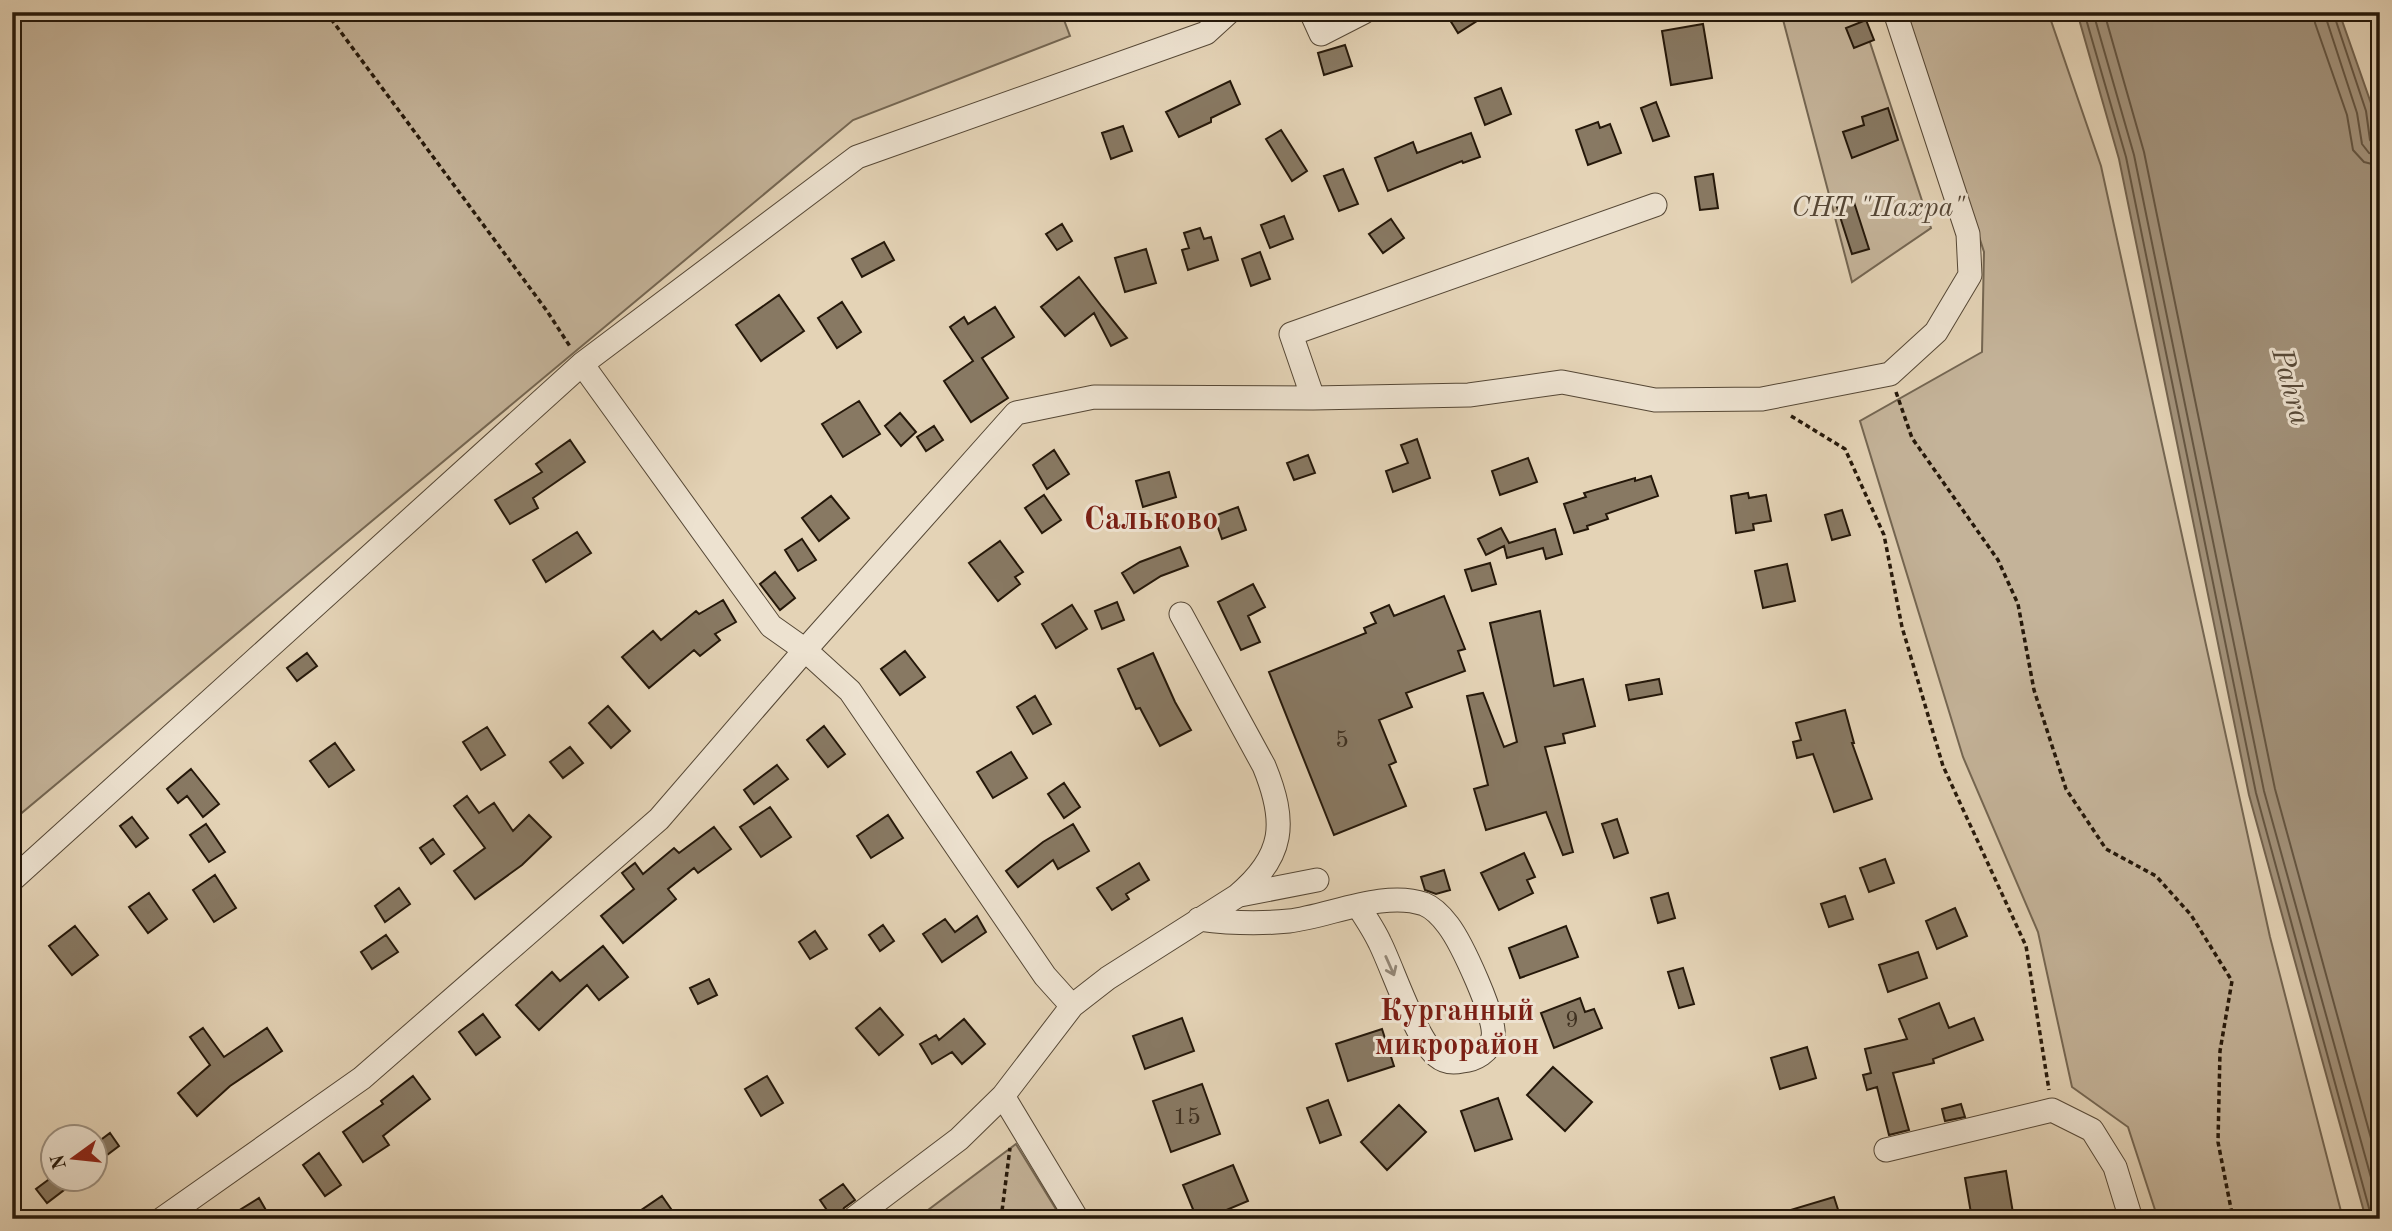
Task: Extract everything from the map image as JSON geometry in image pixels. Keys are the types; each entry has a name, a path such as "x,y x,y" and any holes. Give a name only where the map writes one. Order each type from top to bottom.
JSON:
{"street":[{"path":"12,880 582,364 857,158 1206,33 1229,12"},
{"path":"1311,12 1321,34 1364,12"},
{"path":"162,1219 362,1078 659,818 1016,413 1094,397 1314,398 1469,395 1562,382 1655,400 1762,399 1890,374 1936,332 1969,275 1968,234 1895,12"},
{"path":"1314,398 1290,334 1655,205"},
{"path":"582,364 771,626 805,650 850,691 1045,976 1072,1006"},
{"path":"853,1219 959,1139 1009,1106 1072,1006 1108,978 1237,896 1255,881 1275,850 1280,830 1276,803 1264,766 1181,614"},
{"path":"1237,896 1317,880"},
{"path":"1199,919 1270,922 1291,920 1358,906 1386,901 1411,901 1427,905 1449,927 1460,946 1490,1016 1493,1036 1485,1052 1458,1062 1446,1061 1436,1055 1419,1032 1380,944 1358,906"},
{"path":"1009,1106 1077,1219"},
{"path":"1886,1150 2052,1110 2092,1130 2115,1167 2130,1219"}],"path":[{"path":"326,12 547,311 582,364"},
{"path":"2372,12 2380,30"},
{"path":"1890,374 1912,438 1998,560 2018,604 2034,690 2066,789 2106,849 2156,876 2191,915 2232,981 2220,1051 2218,1142 2233,1219"},
{"path":"1762,399 1845,449 1884,536 1902,626 1943,766 2026,946 2052,1110"},
{"path":"1001,1219 1009,1106"}],"green space":[{"path":"12,12 1061,12 1070,36 853,120 12,821"},
{"name":"СНТ \"Пахра\"","path":"1781,12 1860,12 1931,228 1852,282"},
{"path":"1906,12 2048,12 2101,166 2270,937 2343,1219 2158,1219 2128,1127 2072,1087 2038,932 1963,757 1860,421 1982,352 1984,252"},
{"path":"1016,1144 1062,1219 916,1219"}],"water":[{"name":"Pahra","path":"2077,12 2339,12 2373,109 2380,168 2380,1219 2366,1219 2249,795 2119,159"}],"building":[{"path":"1445,12 1491,12 1458,33"},
{"path":"1866,20 1874,40 1854,48 1846,28"},
{"path":"1703,24 1712,78 1671,85 1662,31"},
{"path":"1345,45 1352,66 1324,75 1318,53"},
{"path":"1230,81 1240,104 1179,137 1166,112"},
{"path":"1501,88 1511,114 1485,125 1475,98"},
{"path":"1656,102 1669,136 1653,141 1641,108"},
{"path":"1888,108 1898,140 1852,158 1843,132 1864,125 1862,117"},
{"path":"1598,122 1600,128 1610,124 1621,153 1588,165 1576,130"},
{"path":"1123,126 1132,151 1111,159 1102,133"},
{"path":"1281,130 1307,171 1292,181 1266,139"},
{"path":"1471,133 1480,157 1463,163 1462,161 1388,191 1375,158 1413,142 1417,153"},
{"path":"1343,169 1358,204 1339,211 1324,176"},
{"path":"1713,174 1718,208 1700,210 1695,177"},
{"path":"1852,196 1869,249 1852,254 1835,201"},
{"path":"1284,216 1293,239 1270,248 1261,225"},
{"path":"1391,219 1404,238 1383,253 1369,234"},
{"path":"1062,224 1072,241 1057,250 1046,234"},
{"path":"1200,228 1204,239 1211,237 1218,260 1188,270 1182,250 1189,248 1184,233"},
{"path":"884,242 894,260 862,277 852,259"},
{"path":"1146,249 1156,283 1125,292 1115,258"},
{"path":"1260,252 1270,279 1251,286 1242,259"},
{"path":"1079,277 1127,338 1111,346 1094,313 1065,336 1041,307"},
{"path":"779,295 804,331 761,361 736,325"},
{"path":"842,302 861,332 837,348 818,318"},
{"path":"995,307 1014,337 982,358 1008,398 971,422 944,381 973,361 950,327 964,317 968,324"},
{"path":"859,401 880,434 843,457 822,424"},
{"path":"900,413 916,432 901,446 885,426"},
{"path":"934,426 943,440 926,451 917,437"},
{"path":"1417,439 1430,478 1393,492 1386,471 1408,463 1401,445"},
{"path":"570,440 585,462 533,498 538,508 510,524 495,500 542,472 536,464"},
{"path":"1054,450 1069,474 1047,489 1033,465"},
{"path":"1308,455 1315,473 1294,480 1287,463"},
{"path":"1528,458 1537,482 1500,495 1492,471"},
{"path":"1169,472 1176,497 1143,507 1136,481"},
{"path":"1651,476 1658,496 1606,514 1608,519 1574,533 1564,504 1586,497 1584,493"},
{"path":"1748,493 1749,498 1766,495 1771,521 1753,524 1754,530 1736,533 1731,496"},
{"path":"1044,495 1061,520 1042,533 1025,508"},
{"path":"831,496 849,518 819,541 802,518"},
{"path":"1238,507 1246,530 1222,539 1214,516"},
{"path":"1842,510 1850,535 1832,540 1825,515"},
{"path":"1501,528 1509,543 1555,529 1562,554 1546,559 1543,548 1507,558 1504,546 1486,555 1478,539"},
{"path":"577,532 591,553 546,582 533,560"},
{"path":"802,539 816,560 798,571 785,550"},
{"path":"1000,541 1023,572 1015,577 1020,584 998,601 969,563"},
{"path":"1180,547 1188,566 1161,576 1134,593 1122,573 1140,562"},
{"path":"1490,563 1496,584 1472,591 1465,570"},
{"path":"1787,564 1795,601 1763,608 1755,571"},
{"path":"775,572 795,598 780,610 760,584"},
{"path":"1253,584 1265,607 1248,616 1260,642 1241,650 1218,602"},
{"path":"1444,596 1465,649 1458,651 1465,671 1406,693 1412,707 1379,720 1396,762 1389,765 1406,806 1334,835 1269,672 1366,633 1364,628 1376,623 1371,613 1389,605 1394,616"},
{"path":"723,600 736,622 715,634 720,640 700,656 694,650 649,688 622,657 653,631 661,640 696,611 699,614"},
{"path":"1117,602 1124,620 1102,629 1095,611"},
{"path":"1072,605 1087,629 1056,648 1042,624"},
{"path":"1540,611 1554,686 1583,679 1595,726 1563,734 1565,743 1545,747 1573,852 1563,855 1546,812 1486,830 1474,789 1488,785 1467,696 1483,693 1504,747 1517,742 1490,623"},
{"path":"905,651 925,677 900,695 881,669"},
{"path":"307,653 317,666 297,681 287,668"},
{"path":"1153,653 1191,730 1160,746 1140,708 1136,709 1118,669"},
{"path":"1659,679 1662,694 1629,700 1626,685"},
{"path":"1035,696 1051,724 1033,734 1017,707"},
{"path":"608,706 630,731 611,748 589,723"},
{"path":"1845,710 1852,743 1872,799 1834,812 1813,754 1797,758 1793,742 1801,740 1796,723"},
{"path":"824,726 845,754 828,767 807,740"},
{"path":"487,727 505,755 481,770 463,742"},
{"path":"335,743 354,770 329,787 310,761"},
{"path":"570,747 583,763 563,778 550,762"},
{"path":"1011,752 1027,778 993,798 977,772"},
{"path":"777,765 788,779 754,804 744,790"},
{"path":"191,769 219,804 203,817 187,796 178,803 167,789"},
{"path":"1064,783 1080,807 1064,818 1048,794"},
{"path":"467,796 479,813 494,803 513,831 529,815 551,837 522,865 475,899 454,871 485,848 454,806"},
{"path":"770,807 791,837 761,857 740,827"},
{"path":"888,815 903,838 871,858 857,836"},
{"path":"132,817 148,838 136,847 120,826"},
{"path":"1617,819 1628,853 1614,858 1602,824"},
{"path":"206,824 225,852 209,862 190,835"},
{"path":"1073,824 1089,851 1058,869 1053,860 1018,887 1006,871 1043,842"},
{"path":"714,827 731,849 698,873 694,868 668,889 676,899 623,943 601,916 634,889 622,873 635,863 643,874 674,848 679,853"},
{"path":"433,839 444,854 431,864 420,848"},
{"path":"1524,853 1535,877 1527,880 1533,893 1499,910 1481,873"},
{"path":"1885,859 1894,883 1869,892 1860,868"},
{"path":"1139,863 1149,880 1126,894 1129,899 1112,910 1097,888"},
{"path":"1444,870 1450,890 1436,894 1425,890 1421,877"},
{"path":"215,875 236,908 214,922 193,890"},
{"path":"399,888 410,904 385,922 375,906"},
{"path":"149,893 167,919 148,933 129,907"},
{"path":"1668,893 1675,918 1658,923 1651,898"},
{"path":"1845,896 1853,919 1829,927 1821,904"},
{"path":"1955,908 1967,936 1937,949 1926,921"},
{"path":"977,916 986,932 942,962 923,934 945,919 955,932"},
{"path":"883,925 894,941 880,951 869,935"},
{"path":"75,926 98,955 72,975 49,946"},
{"path":"1566,926 1578,957 1520,978 1509,948"},
{"path":"815,931 827,949 810,959 799,942"},
{"path":"386,935 398,952 372,969 361,952"},
{"path":"603,946 628,977 599,1000 587,985 539,1030 516,1005 552,972 560,981"},
{"path":"1918,952 1927,978 1888,992 1879,965"},
{"path":"1683,968 1694,1004 1679,1008 1668,972"},
{"path":"709,979 717,995 698,1004 690,988"},
{"path":"1580,998 1585,1012 1594,1009 1602,1028 1554,1048 1541,1013"},
{"path":"1939,1003 1949,1028 1974,1018 1983,1040 1933,1059 1934,1063 1893,1073 1909,1130 1889,1135 1877,1087 1867,1090 1863,1075 1871,1073 1865,1049 1907,1039 1899,1019"},
{"path":"880,1008 903,1035 879,1055 856,1028"},
{"path":"483,1014 500,1037 476,1055 459,1032"},
{"path":"1182,1018 1194,1051 1145,1069 1133,1036"},
{"path":"964,1019 985,1044 962,1064 952,1052 932,1064 920,1044 936,1035 939,1040"},
{"path":"203,1028 224,1057 267,1028 282,1051 230,1086 197,1116 178,1093 210,1065 190,1037"},
{"path":"1382,1029 1394,1066 1348,1081 1336,1044"},
{"path":"1807,1047 1816,1078 1780,1089 1771,1058"},
{"path":"1553,1067 1592,1102 1565,1131 1527,1095"},
{"path":"413,1076 430,1099 383,1136 389,1145 363,1162 343,1132 383,1104 381,1101"},
{"path":"767,1076 783,1103 761,1116 745,1089"},
{"path":"1202,1084 1220,1134 1171,1152 1153,1101"},
{"path":"1498,1098 1512,1139 1475,1151 1461,1111"},
{"path":"1328,1100 1341,1135 1320,1143 1307,1108"},
{"path":"1961,1104 1965,1117 1945,1121 1942,1109"},
{"path":"1399,1105 1426,1132 1387,1170 1361,1142"},
{"path":"110,1133 119,1146 108,1154"},
{"path":"319,1153 341,1185 325,1196 303,1165"},
{"path":"1233,1165 1248,1201 1205,1219 1197,1219 1183,1185"},
{"path":"2006,1171 2014,1219 1972,1219 1965,1178"},
{"path":"843,1184 855,1200 844,1208 839,1219 833,1219 820,1200"},
{"path":"38,1192 61,1192 47,1203"},
{"path":"662,1196 678,1219 628,1219"},
{"path":"1834,1197 1841,1219 1775,1219 1774,1215"},
{"path":"259,1198 271,1219 225,1219"}],"waterway":[{"path":"2373,109 2380,108"}],"district":[{"name":"Сальково","path":"1151,521"},
{"name":"Курганный микрорайон","path":"1457,1029"}]}
